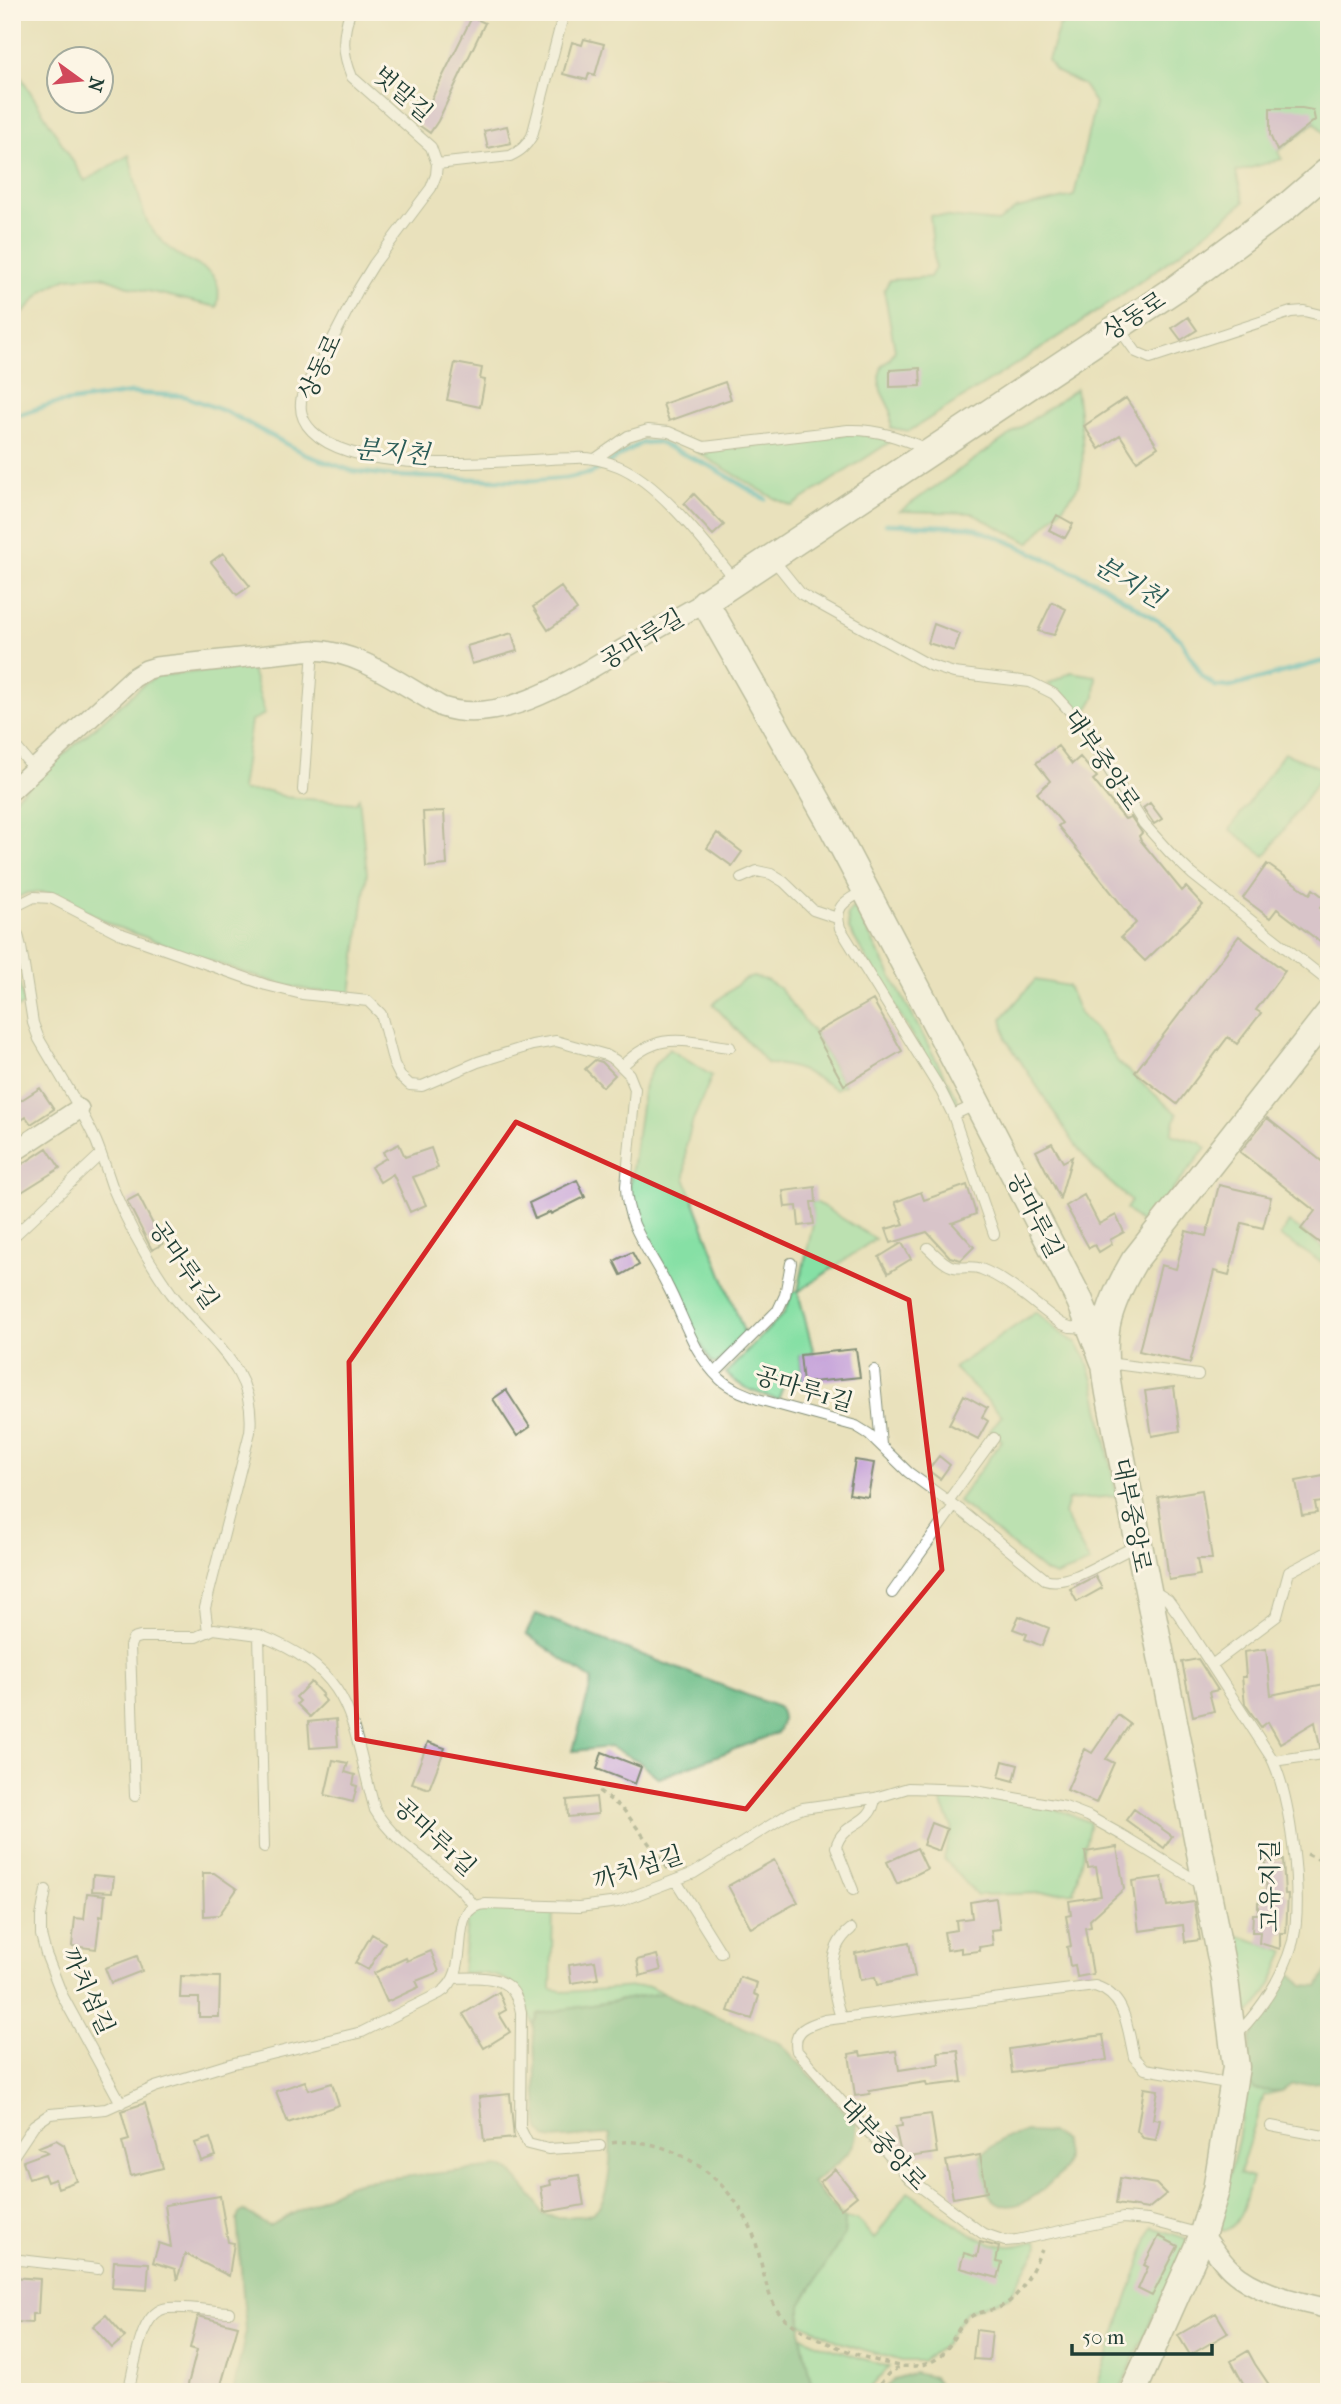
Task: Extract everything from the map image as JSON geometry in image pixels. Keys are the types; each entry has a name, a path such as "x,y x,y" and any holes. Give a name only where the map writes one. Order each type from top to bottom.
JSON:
{"street":[{"name":"상동로","path":"705,602 1175,289 1286,206 1329,170"},
{"name":"공마루길","path":"12,789 133,678 146,670 329,650 353,658 442,706 455,711 484,711 511,705 581,675 705,602 827,817 1080,1301 1104,1362"},
{"name":"대부중앙로","path":"1133,2392 1203,2235 1216,2190 1236,2067 1234,2038 1208,1888 1138,1546 1104,1362 1104,1336 1111,1306 1134,1261 1329,1013"},
{"path":"12,1153 79,1109"},
{"path":"1080,1301 1091,1308 1111,1306"},
{"path":"1203,2235 1231,2270 1249,2282 1269,2291 1329,2309"}],"lane":[{"name":"벗말길","path":"350,12 342,45 352,77 431,146 437,164"},
{"path":"437,164 510,156 526,145 534,127 564,12"},
{"name":"상동로","path":"437,164 431,188 374,264 305,387 300,399 300,411 304,419 318,436 338,448 388,461 500,462 577,457 620,467 667,502 736,582"},
{"path":"1118,327 1136,352 1150,358 1291,312 1329,317"},
{"path":"597,460 628,436 648,430 669,432 704,447 870,429 888,433 932,451"},
{"name":"대부중앙로","path":"772,558 807,598 929,665 954,673 1030,682 1054,694 1075,717 1144,824 1164,847 1192,874 1329,982"},
{"path":"303,790 313,650"},
{"path":"12,742 34,769"},
{"path":"741,878 757,871 771,874 784,882 813,910 837,918 839,909 845,902 865,890"},
{"path":"12,908 34,897 51,898 119,933 276,988 302,994 368,1001 381,1014 394,1064 400,1076 410,1085 422,1086 478,1062 545,1042 567,1042 606,1055 622,1066 644,1047 663,1041 730,1047"},
{"name":"공마루길","path":"837,918 840,928 926,1066 953,1115 994,1234"},
{"name":"공마루1길","path":"12,928 18,935 21,947 38,1039 79,1109 101,1154 123,1210 149,1259 172,1294 232,1361 248,1397 250,1432 205,1608 208,1632"},
{"name":"공마루1길","path":"622,1066 633,1082 636,1097 626,1186 628,1212 638,1236 666,1284 685,1329 716,1373 743,1394 856,1426 881,1445 908,1472 951,1503 1039,1575 1051,1581 1070,1577 1138,1546"},
{"path":"953,1115 977,1104"},
{"path":"12,1238 101,1154"},
{"path":"928,1248 947,1264 982,1269 1020,1292 1062,1324 1076,1328 1090,1327 1098,1324 1111,1306"},
{"name":"공마루1길","path":"716,1373 778,1310 785,1295 792,1263"},
{"path":"1104,1362 1198,1375"},
{"name":"공마루1길","path":"874,1370 881,1445"},
{"path":"892,1593 994,1438"},
{"path":"1213,1664 1277,1616 1289,1572 1329,1551"},
{"name":"고유지길","path":"1146,1586 1168,1600 1213,1664 1273,1762 1291,1824 1296,1890 1293,1939 1273,1986 1258,2010 1234,2038"},
{"name":"공마루1길","path":"135,1796 130,1646 133,1639 196,1637 214,1629 259,1635 307,1658 325,1673 340,1692 349,1712 375,1810 382,1821 451,1880 474,1906"},
{"path":"259,1635 264,1847"},
{"path":"1273,1762 1329,1753"},
{"name":"까치섬길","path":"474,1906 486,1904 579,1907 618,1902 677,1881 720,1859 790,1813 815,1804 875,1798 908,1788 970,1790 1065,1807 1122,1835 1208,1888"},
{"path":"853,1890 836,1847 846,1830 868,1817 874,1807 875,1798"},
{"path":"677,1881 721,1953"},
{"name":"까치섬길","path":"46,1890 41,1917 41,1935 46,1954 62,1995 121,2103"},
{"path":"12,2158 26,2135 42,2118 58,2112 106,2109 155,2087 230,2064 362,2032 440,1993 455,1978 462,1923 464,1916 474,1906"},
{"path":"841,2018 834,1994 832,1965 840,1943 851,1929"},
{"path":"455,1978 500,1980 509,1985 519,2001 520,2128 528,2144 548,2149 600,2146"},
{"name":"대부중앙로","path":"1203,2235 1135,2218 1110,2220 1017,2240 993,2238 970,2225 899,2168 878,2140 797,2051 795,2042 797,2034 804,2028 825,2020 1095,1986 1107,1989 1121,2005 1134,2057 1145,2069 1234,2084"},
{"path":"1271,2126 1329,2137"},
{"path":"12,2259 97,2269"},
{"path":"128,2392 140,2341 150,2316 167,2308 229,2312"},
{"path":"1007,2392 1016,2392"}],"path":[{"path":"599,1791 623,1809 677,1881"},
{"path":"1292,1847 1329,1864"},
{"path":"600,2146 623,2141 647,2142 693,2161 714,2179 749,2224 775,2308 788,2323 861,2355 901,2366 920,2366 932,2362 944,2354 965,2321 1012,2300 1051,2233"},
{"path":"874,2392 888,2374 901,2366"}],"highlighted area":[{"path":"516,1122 909,1300 942,1570 746,1809 357,1739 349,1362"}],"green space":[{"path":"1074,12 1329,12 1329,132 1325,135 1315,122 1278,152 1282,159 1236,172 1244,202 1164,264 1038,350 909,431 891,428 891,411 881,391 879,377 882,366 895,350 884,290 890,280 930,277 935,268 930,215 998,222 1016,209 1074,196 1095,103 1083,85 1054,70 1048,60 1059,27"},
{"path":"12,62 85,181 129,155 147,222 163,242 215,278 219,295 217,307 130,287 102,276 67,278 44,290 21,316 12,337"},
{"path":"1076,389 1082,440 1081,478 1068,501 1029,543 971,513 900,511"},
{"path":"856,433 890,439 890,442 792,506 697,452"},
{"path":"251,666 265,714 251,721 241,789 270,791 285,797 355,803 359,798 367,873 351,993 313,991 242,972 114,926 55,894 27,893 12,900 12,800 143,685 158,676"},
{"path":"1071,672 1096,676 1095,697 1082,719 1067,699 1048,684"},
{"path":"1284,753 1326,770 1265,856 1230,829"},
{"path":"854,906 959,1103 954,1107 849,929 847,914"},
{"path":"12,948 24,1004 12,1011"},
{"path":"753,977 766,980 779,988 814,1033 844,1085 835,1089 803,1071 768,1064 713,1004 743,980"},
{"path":"1035,980 1068,986 1080,1014 1102,1037 1118,1062 1177,1114 1171,1134 1201,1143 1206,1148 1144,1226 1126,1209 1131,1201 1096,1170 1078,1149 1006,1039 1002,1018"},
{"path":"669,1049 712,1076 693,1120 686,1146 685,1178 745,1335 717,1364 712,1363 690,1327 660,1260 642,1235 634,1217 629,1190 644,1085 654,1065"},
{"path":"811,1202 816,1202 875,1239 798,1292 814,1354 800,1356 803,1383 784,1384 778,1400 744,1387 726,1373 784,1313 793,1291 798,1291 813,1224"},
{"path":"1289,1222 1329,1252 1329,1267 1280,1236"},
{"path":"1036,1312 1076,1343 1086,1358 1094,1383 1117,1496 1068,1500 1064,1514 1090,1563 1056,1576 1045,1572 958,1501 1002,1440 990,1431 1002,1415 954,1368"},
{"path":"536,1614 778,1707 782,1723 777,1733 659,1778 637,1760 610,1747 573,1751 592,1680 526,1634"},
{"path":"938,1794 996,1798 1036,1805 1056,1809 1090,1823 1074,1892 977,1895 944,1859 952,1827"},
{"path":"481,1907 553,1911 551,1989 566,1992 649,1986 663,1993 538,2014 533,2026 524,1999 510,1983 490,1975 462,1973 467,1923 470,1915"},
{"path":"1230,1933 1285,1951 1267,1992 1250,2013 1244,2009"},
{"path":"1329,1968 1329,2081 1291,2085 1282,2091 1255,2090 1248,2082 1250,2039 1288,1971 1303,1985 1318,1986"},
{"path":"663,1993 780,2043 856,2123 850,2151 812,2183 845,2219 844,2235 801,2305 801,2336 813,2392 233,2392 246,2331 237,2220 239,2214 247,2212 270,2226 347,2185 498,2167 509,2169 536,2201 542,2214 562,2217 591,2213 596,2210 605,2195 610,2163 610,2134 553,2139 545,2137 539,2130 533,2026 538,2014"},
{"path":"1248,2082 1255,2090 1282,2091 1264,2095 1239,2174 1252,2178 1239,2217 1235,2224 1223,2231 1218,2224 1238,2140"},
{"path":"1026,2132 1050,2133 1063,2140 1065,2165 1060,2174 1031,2199 1004,2205 995,2201 986,2189 980,2155 1004,2138"},
{"path":"908,2192 957,2226 984,2240 1010,2246 1037,2241 1039,2246 1010,2296 966,2312 943,2346 922,2361 902,2361 842,2343 799,2322 801,2305 844,2235 845,2219 857,2219 874,2239"},
{"path":"1152,2227 1185,2238 1187,2243 1119,2392 1095,2392"},
{"path":"801,2336 889,2367 867,2392 813,2392"},
{"path":"914,2373 933,2377 946,2392 881,2392 894,2379"}],"building":[{"path":"472,17 485,23 430,133 416,123 431,100"},
{"path":"584,39 604,44 595,75 589,73 587,80 563,74 572,42 582,45"},
{"path":"1270,108 1313,110 1315,120 1277,151 1270,135"},
{"path":"507,126 511,143 488,148 484,131"},
{"path":"1188,317 1197,330 1181,340 1172,328"},
{"path":"455,363 482,368 480,379 485,380 480,407 447,400"},
{"path":"920,368 921,386 890,387 890,370"},
{"path":"725,382 731,399 669,421 663,404"},
{"path":"1126,398 1158,447 1137,461 1120,435 1099,449 1084,426"},
{"path":"694,494 724,525 713,535 684,504"},
{"path":"1057,515 1073,524 1065,538 1049,530"},
{"path":"223,553 250,586 237,595 211,562"},
{"path":"561,587 577,610 548,630 533,607"},
{"path":"1052,602 1066,609 1054,635 1038,631"},
{"path":"934,624 960,634 954,651 928,643"},
{"path":"512,633 517,651 472,664 467,646"},
{"path":"1058,746 1072,764 1080,757 1097,777 1093,780 1125,819 1131,817 1142,833 1139,836 1141,841 1182,891 1186,887 1203,905 1145,961 1121,937 1136,923 1058,826 1062,823 1037,793 1050,781 1036,763"},
{"path":"1150,803 1162,819 1154,824 1143,808"},
{"path":"444,811 447,865 426,867 423,812"},
{"path":"717,833 742,852 732,866 707,848"},
{"path":"1267,864 1310,894 1313,889 1326,899 1320,908 1329,914 1329,929 1319,941 1277,909 1270,918 1243,898"},
{"path":"1239,936 1285,971 1256,1010 1261,1013 1237,1044 1228,1037 1177,1104 1135,1072"},
{"path":"873,1000 902,1051 844,1085 815,1033"},
{"path":"595,1060 602,1062 615,1075 603,1087 585,1069"},
{"path":"40,1088 54,1109 31,1124 26,1117 12,1126 12,1106"},
{"path":"1267,1118 1329,1167 1329,1250 1301,1229 1315,1211 1240,1152"},
{"path":"1052,1143 1063,1162 1072,1157 1060,1198 1036,1151"},
{"path":"399,1144 405,1157 431,1148 438,1168 413,1177 426,1205 410,1212 393,1174 380,1182 371,1167 386,1158 383,1152"},
{"path":"47,1148 60,1168 12,1198 12,1171"},
{"path":"577,1180 585,1197 535,1219 529,1203"},
{"path":"967,1185 976,1214 952,1223 974,1247 961,1260 950,1257 927,1232 891,1243 886,1229 904,1224 895,1202 921,1192 924,1200"},
{"path":"1219,1185 1271,1197 1263,1228 1242,1223 1229,1275 1214,1271 1190,1363 1139,1351 1161,1265 1176,1269 1186,1231 1206,1236"},
{"path":"815,1187 816,1202 811,1202 814,1224 799,1226 797,1206 785,1207 783,1191"},
{"path":"138,1195 163,1244 152,1250 127,1201"},
{"path":"1084,1195 1099,1224 1116,1215 1124,1232 1110,1240 1112,1244 1099,1252 1095,1245 1089,1248 1066,1206"},
{"path":"902,1243 911,1259 888,1273 879,1257"},
{"path":"632,1252 639,1265 621,1275 614,1261"},
{"path":"856,1349 860,1377 803,1383 800,1355"},
{"path":"1174,1387 1180,1431 1152,1436 1145,1391"},
{"path":"506,1390 530,1427 517,1436 493,1399"},
{"path":"964,1395 987,1408 982,1417 988,1421 978,1439 949,1424"},
{"path":"939,1456 950,1465 940,1479 928,1470"},
{"path":"855,1460 874,1463 868,1497 849,1494"},
{"path":"1329,1475 1329,1501 1315,1503 1317,1513 1302,1515 1296,1481"},
{"path":"1202,1490 1212,1559 1197,1559 1200,1575 1169,1580 1158,1497"},
{"path":"1095,1576 1102,1588 1077,1602 1070,1589"},
{"path":"1019,1616 1049,1628 1042,1646 1025,1639 1027,1634 1013,1629"},
{"path":"1266,1649 1271,1695 1329,1683 1329,1746 1320,1747 1315,1722 1280,1743 1268,1722 1261,1727 1245,1704 1242,1677 1246,1677 1244,1652"},
{"path":"1198,1659 1218,1690 1209,1692 1214,1711 1193,1716 1182,1662"},
{"path":"311,1682 326,1701 310,1717 297,1704 300,1701 296,1697"},
{"path":"1118,1715 1130,1724 1106,1759 1114,1763 1096,1803 1067,1790 1085,1749 1092,1753"},
{"path":"336,1719 338,1746 310,1748 308,1722"},
{"path":"428,1742 445,1748 429,1789 412,1783"},
{"path":"602,1752 641,1767 635,1784 597,1769"},
{"path":"333,1760 348,1763 345,1772 355,1775 353,1785 357,1786 353,1802 325,1795"},
{"path":"1003,1761 1018,1765 1014,1781 999,1777"},
{"path":"596,1797 598,1814 568,1817 567,1800"},
{"path":"1134,1809 1172,1836 1164,1848 1126,1820"},
{"path":"931,1823 947,1829 939,1851 923,1845"},
{"path":"1117,1847 1124,1889 1090,1920 1091,1927 1085,1928 1093,1974 1077,1977 1075,1965 1070,1966 1067,1947 1071,1946 1066,1916 1071,1915 1069,1901 1101,1896 1096,1867 1088,1868 1085,1852"},
{"path":"917,1848 927,1869 897,1884 887,1862"},
{"path":"774,1860 798,1902 751,1928 728,1886"},
{"path":"1283,1860 1285,1894 1288,1894 1286,1933 1280,1933 1280,1949 1259,1943 1260,1932 1252,1932 1253,1914 1258,1914 1258,1902 1263,1902 1264,1897 1267,1897 1265,1861"},
{"path":"203,1873 214,1873 237,1889 219,1915 204,1916"},
{"path":"93,1875 114,1877 112,1892 92,1891"},
{"path":"1162,1877 1167,1906 1194,1902 1200,1940 1185,1942 1183,1925 1139,1931 1132,1881"},
{"path":"87,1893 105,1895 96,1949 72,1946 75,1918 84,1919"},
{"path":"996,1898 1000,1929 991,1930 993,1945 979,1947 980,1951 961,1953 961,1948 947,1950 944,1932 957,1930 956,1920 972,1918 970,1902"},
{"path":"372,1934 385,1942 368,1970 355,1963"},
{"path":"909,1942 915,1977 877,1985 875,1977 860,1980 855,1953"},
{"path":"431,1951 439,1972 416,1981 419,1987 387,2002 374,1973 406,1958 407,1961"},
{"path":"657,1955 661,1970 640,1976 637,1960"},
{"path":"137,1956 142,1971 111,1983 105,1968"},
{"path":"595,1961 598,1979 571,1983 569,1965"},
{"path":"181,1976 220,1977 219,2017 199,2017 199,1998 180,1998"},
{"path":"740,1977 757,1983 754,1994 759,1996 752,2019 728,2011"},
{"path":"499,1992 506,2010 499,2014 510,2032 484,2048 463,2014"},
{"path":"1103,2035 1107,2060 1012,2073 1009,2049"},
{"path":"958,2050 962,2082 927,2086 926,2082 869,2091 870,2094 855,2096 849,2054 860,2052 861,2056 896,2051 899,2070 939,2064 938,2052"},
{"path":"305,2081 309,2090 332,2083 339,2105 288,2123 276,2091"},
{"path":"1144,2088 1158,2090 1153,2119 1160,2120 1156,2140 1143,2138 1137,2131"},
{"path":"510,2094 514,2138 484,2141 479,2097"},
{"path":"145,2103 163,2168 131,2176 122,2142 129,2140 121,2111"},
{"path":"931,2114 937,2153 902,2158 895,2127 902,2126 901,2118"},
{"path":"210,2138 216,2156 201,2161 195,2143"},
{"path":"56,2140 64,2145 77,2181 58,2188 55,2179 47,2182 44,2174 29,2179 23,2161 48,2152 39,2147"},
{"path":"980,2155 987,2192 953,2198 946,2161"},
{"path":"835,2169 857,2196 841,2209 820,2182"},
{"path":"579,2175 584,2205 545,2212 541,2187 551,2185 550,2180"},
{"path":"1120,2178 1156,2184 1166,2194 1148,2209 1116,2204"},
{"path":"220,2196 228,2242 234,2243 229,2276 185,2254 177,2280 175,2269 153,2262 159,2243 171,2247 165,2205"},
{"path":"1159,2236 1178,2246 1152,2296 1138,2289 1148,2267 1144,2265"},
{"path":"980,2242 999,2247 996,2262 1002,2263 998,2278 960,2268 964,2253 977,2257"},
{"path":"114,2261 149,2263 147,2290 112,2288"},
{"path":"12,2277 40,2279 38,2314 32,2314 32,2323 16,2322 16,2313 12,2312"},
{"path":"1216,2313 1228,2333 1190,2355 1178,2335"},
{"path":"106,2315 125,2337 112,2348 93,2326"},
{"path":"198,2316 238,2326 219,2392 186,2392 197,2350 190,2348"},
{"path":"976,2330 992,2332 989,2360 973,2359"},
{"path":"1248,2351 1274,2392 1248,2392 1231,2361"}],"waterway":[{"name":"분지천","path":"12,417 52,404 131,393 184,396 227,412 309,456 353,471 393,476 531,481 566,478 591,473 641,443 657,442 712,467 765,499"},
{"name":"분지천","path":"886,524 971,527 1102,585 1166,626 1181,640 1202,676 1215,686 1230,687 1320,662 1329,662"}]}
